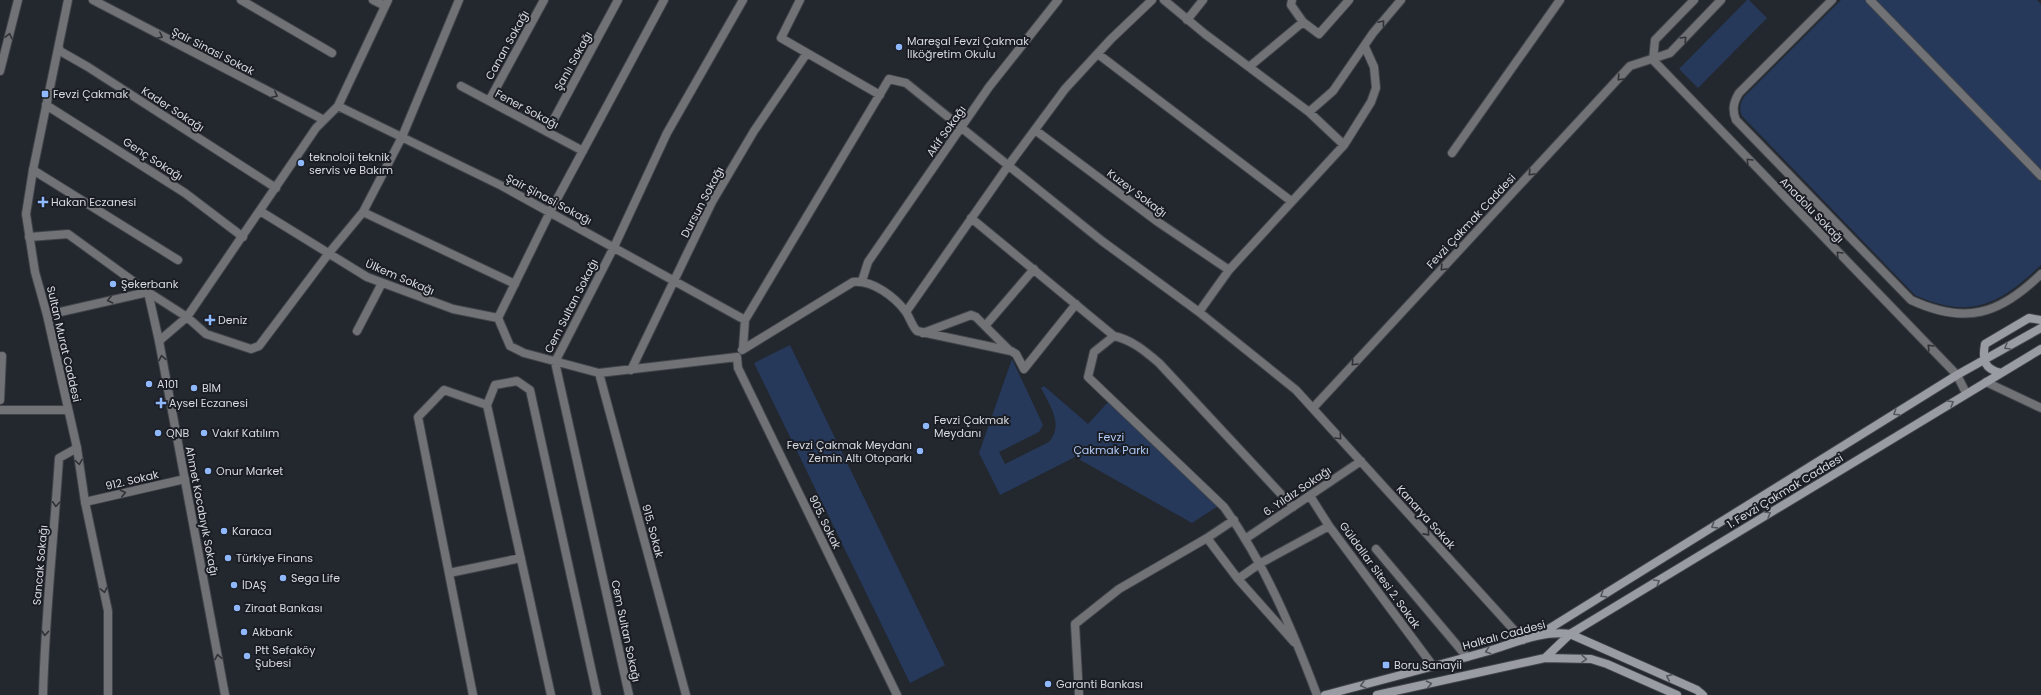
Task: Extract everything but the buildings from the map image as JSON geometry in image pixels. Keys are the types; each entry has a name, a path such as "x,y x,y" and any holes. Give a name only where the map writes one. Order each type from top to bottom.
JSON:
{"main road":[{"path":"2001,373 1993,371 1986,366 1983,360 1985,344 2029,318 2041,320"},
{"path":"1539,635 1957,375 2041,328"},
{"name":"1. Fevzi Çakmak Caddesi","path":"1545,658 1570,634 2041,349"},
{"path":"1590,623 1586,629 1586,634 1601,647"},
{"name":"Halkalı Caddesi","path":"1325,695 1467,657 1539,635 1558,632 1570,634 1601,647 1697,690 1703,695"},
{"path":"1377,695 1545,658 1591,659 1607,664 1677,695"}],"street":[{"path":"0,71 18,0"},
{"name":"Sultan Murat Caddesi","path":"68,0 33,170 26,214 35,272 47,315 77,448 85,502 108,611 108,695"},
{"name":"Şair Sinasi Sokak","path":"93,0 324,120"},
{"path":"241,0 332,53"},
{"path":"159,341 187,317 316,128 338,106 386,3 373,0"},
{"path":"29,237 68,234 148,292 187,317 206,334 251,349 259,346 363,212 402,137 459,0"},
{"name":"Canan Sokağı","path":"489,101 544,0"},
{"name":"Şanlı Sokağı","path":"547,132 618,0"},
{"path":"664,0 550,212 498,318 510,346 524,353 599,373 738,357 743,348 745,320 880,95 781,38 800,0"},
{"name":"Cem Sultan Sokağı","path":"629,695 555,362 614,247 667,133 743,0"},
{"name":"Akif Sokağı","path":"862,281 868,262 989,87 1058,0"},
{"path":"906,312 1008,166 1065,89 1152,0"},
{"path":"1164,0 1187,20 1249,68 1309,112 1344,145"},
{"path":"1187,20 1203,0"},
{"path":"1292,0 1291,5 1303,22 1319,34 1349,0"},
{"path":"1309,112 1333,91 1365,47 1373,33 1401,0"},
{"path":"1452,153 1560,0"},
{"path":"1694,0 1655,40 1653,60 1670,53 1721,0"},
{"path":"1832,0 1739,93 1734,102 1733,112 1736,120 1911,300 1932,310 1958,315 1977,312 1996,306 2014,296 2041,274"},
{"path":"1870,0 2041,176"},
{"path":"1249,68 1303,22"},
{"path":"1199,312 1229,270 1344,145 1371,102 1376,88 1374,67 1365,47"},
{"name":"Kader Sokağı","path":"59,48 60,51 88,67 276,188"},
{"name":"Dursun Sokağı","path":"631,370 712,202 754,131 807,53"},
{"path":"1098,54 1291,201"},
{"name":"Anadolu Sokağı","path":"1653,60 1957,375 1966,393"},
{"name":"Fevzi Çakmak Caddesi","path":"1313,408 1630,66 1653,60"},
{"name":"Kanarya Sokak","path":"880,95 889,80 906,83 1102,242 1199,312 1296,390 1523,640"},
{"name":"Fener Sokağı","path":"461,86 583,151"},
{"name":"Genç Sokağı","path":"46,105 185,193 243,237"},
{"name":"Şair Şinasi Sokağı","path":"338,106 502,186 745,320"},
{"name":"Kuzey Sokağı","path":"1035,130 1158,222 1229,270"},
{"path":"33,170 178,260"},
{"name":"Ülkem Sokağı","path":"260,212 367,277 452,309 498,318"},
{"path":"363,212 515,284"},
{"path":"971,218 1114,336 1130,341 1159,363 1293,507"},
{"path":"985,326 1034,269"},
{"path":"743,348 854,282 862,281 871,284 885,293 906,312 915,330 923,334 1008,350 1016,354 1024,369 1076,304"},
{"path":"357,331 382,283"},
{"path":"47,315 148,292"},
{"name":"Ahmet Kocabıyık Sokağı","path":"148,292 159,341 225,695"},
{"path":"923,334 969,314 974,316 985,326 1008,350"},
{"path":"1114,336 1094,352 1088,377 1224,507 1234,520 1273,588 1300,648 1317,695"},
{"path":"0,400 2,356"},
{"name":"905. Sokak","path":"738,357 738,368 897,695"},
{"name":"915. Sokak","path":"599,373 686,695"},
{"path":"551,695 487,405 495,385 517,381 530,390 597,695"},
{"path":"1986,382 2041,408"},
{"path":"473,695 418,417 444,390 487,405"},
{"path":"0,410 68,410"},
{"name":"Sancak Sokağı","path":"43,695 44,645 53,552 59,458 77,448"},
{"name":"6. Yıldız Sokağı","path":"1245,539 1361,461"},
{"name":"912. Sokak","path":"85,502 185,479"},
{"name":"Güldallar Sitesi 2. Sokak","path":"1310,496 1329,526 1433,666"},
{"path":"1079,695 1075,624 1119,589 1207,538 1234,520"},
{"path":"1238,579 1259,564 1329,526"},
{"path":"1207,538 1238,579 1300,648"},
{"path":"1376,548 1467,657"},
{"path":"449,573 521,558"}],"green space":[{"path":"1747,0 1749,0 1767,18 1698,88 1679,69"},
{"path":"1841,0 1865,0 2041,182 2041,265 2026,279 1997,299 1968,307 1934,303 1915,295 1742,116 1740,106 1744,97"},
{"path":"1876,0 2037,0 2041,4 2041,170"},
{"path":"790,345 945,665 910,683 754,363"},
{"name":"Fevzi Çakmak Parkı","path":"1012,359 1043,425 1039,432 999,452 1005,464 1049,442 1053,435 1055,428 1054,415 1041,388 1044,386 1088,424 1109,401 1218,506 1192,523 1075,457 1000,495 979,453"}],"place":[{"name":"Mareşal Fevzi Çakmak İlköğretim Okulu","path":"899,47"},
{"name":"Fevzi Çakmak","path":"45,94"},
{"name":"teknoloji teknik servis ve Bakım","path":"301,163"},
{"name":"Hakan Eczanesi","path":"43,202"},
{"name":"Şekerbank","path":"113,284"},
{"name":"Deniz","path":"210,320"},
{"name":"A101","path":"149,384"},
{"name":"BİM","path":"194,388"},
{"name":"Aysel Eczanesi","path":"161,403"},
{"name":"Fevzi Çakmak Meydanı","path":"926,426"},
{"name":"QNB","path":"158,433"},
{"name":"Vakıf Katılım","path":"204,433"},
{"name":"Fevzi Çakmak Meydanı Zemin Altı Otoparkı","path":"920,451"},
{"name":"Onur Market","path":"208,471"},
{"name":"Karaca","path":"224,531"},
{"name":"Türkiye Finans","path":"228,558"},
{"name":"Sega Life","path":"283,578"},
{"name":"İDAŞ","path":"234,585"},
{"name":"Ziraat Bankası","path":"237,608"},
{"name":"Akbank","path":"244,632"},
{"name":"Ptt Sefaköy Şubesi","path":"247,656"},
{"name":"Boru Sanayii","path":"1386,665"},
{"name":"Garanti Bankası","path":"1048,684"}]}
